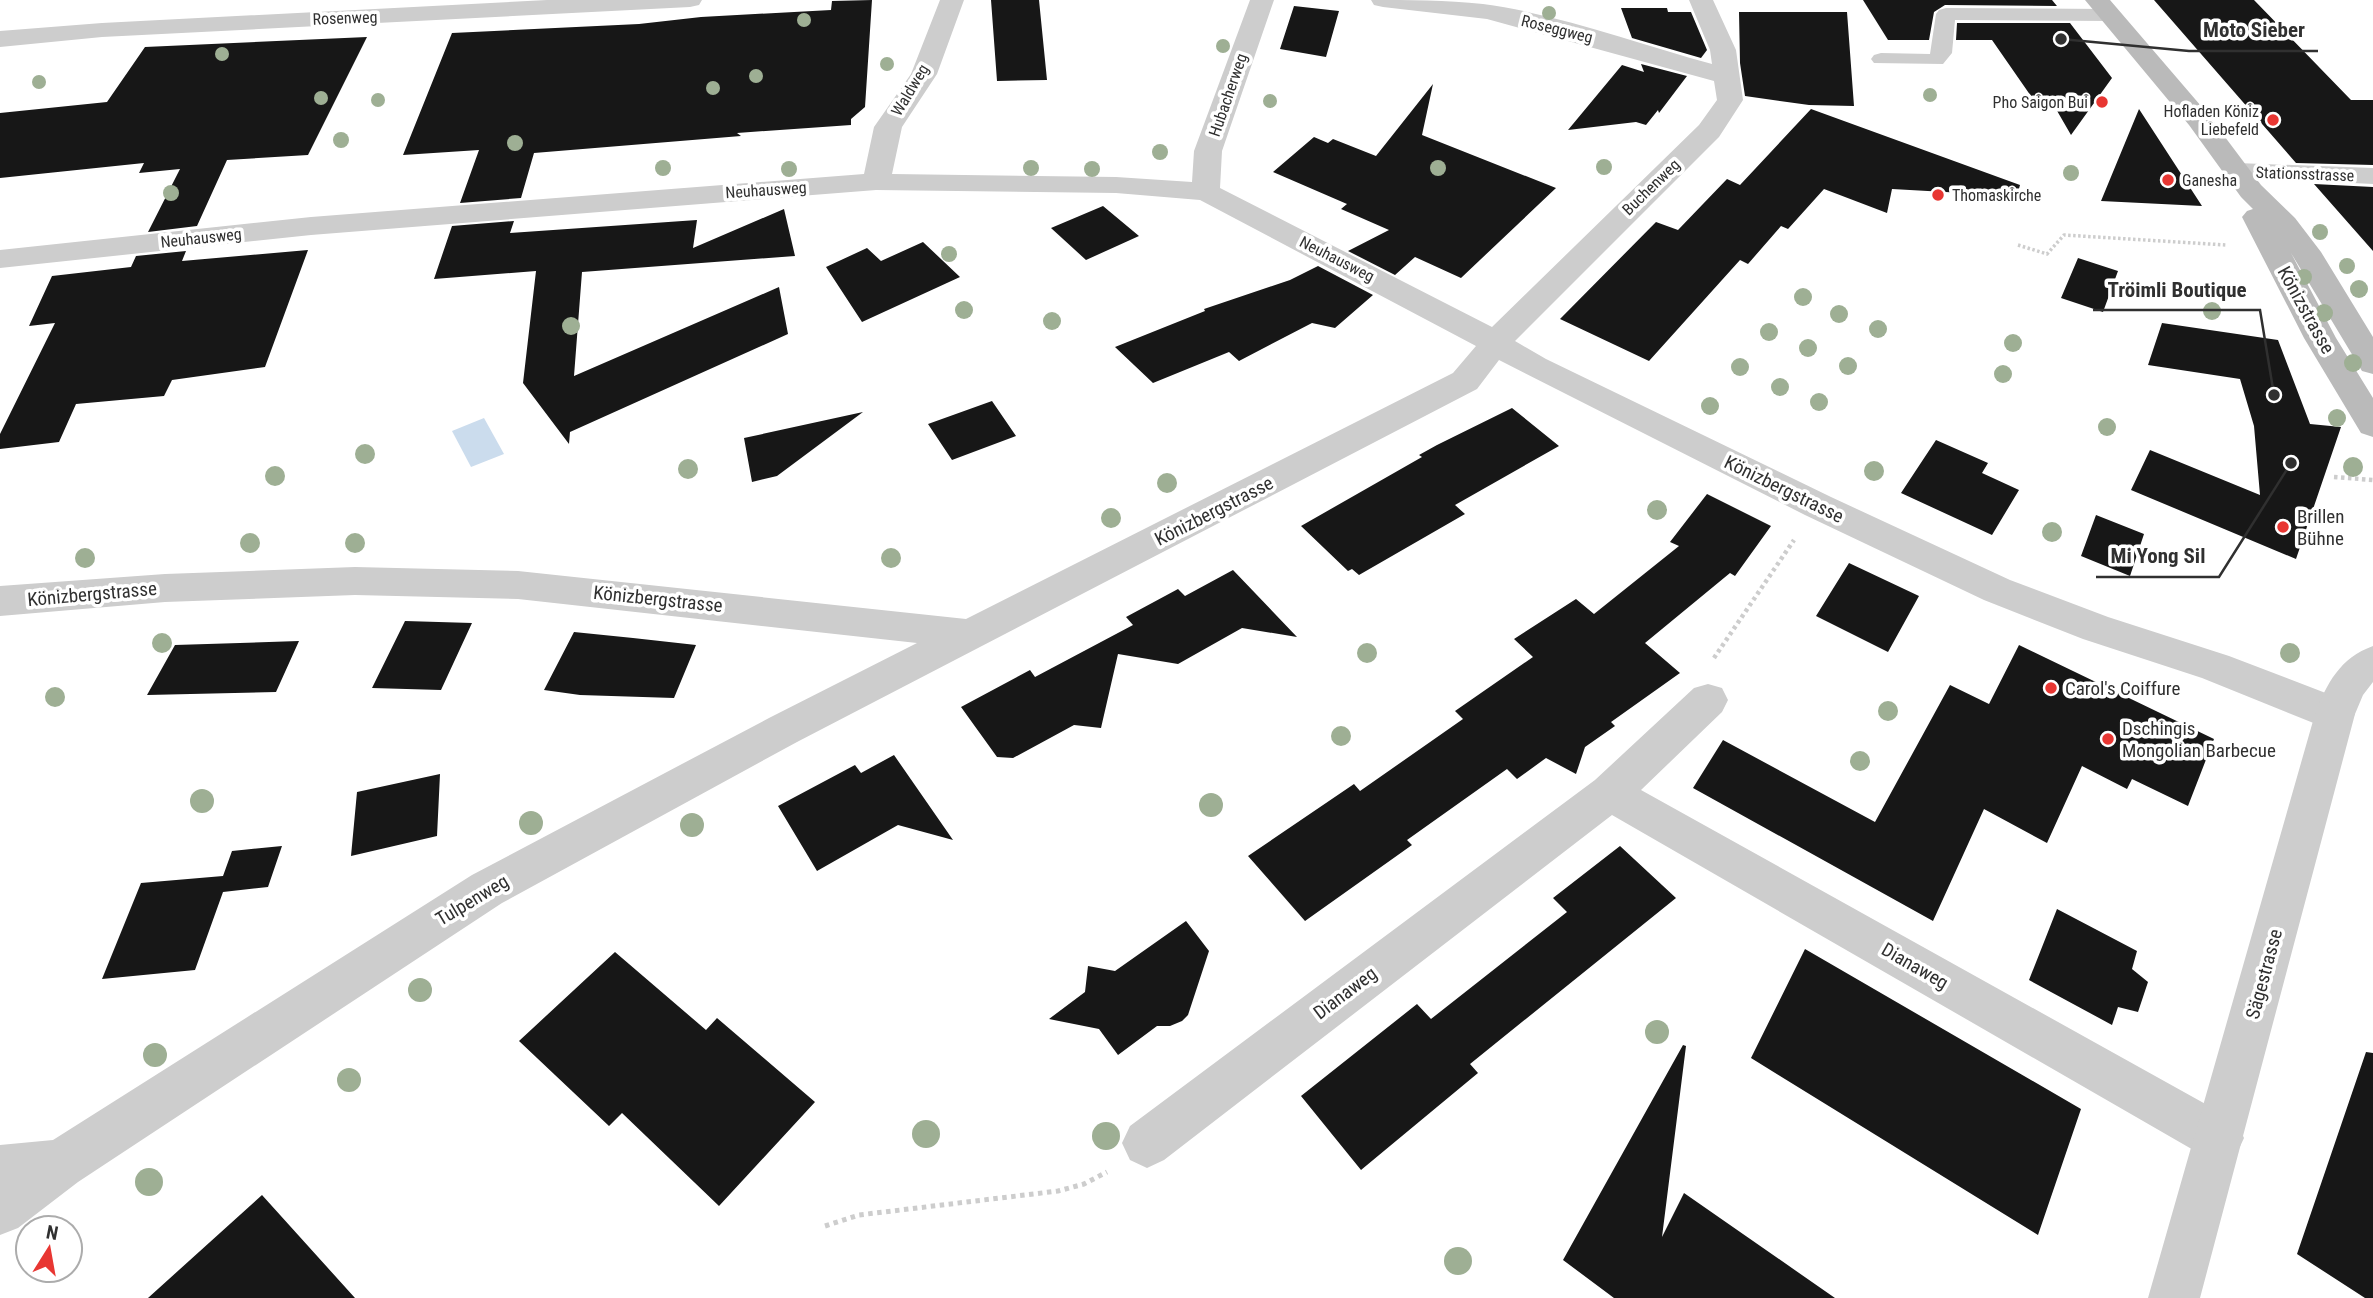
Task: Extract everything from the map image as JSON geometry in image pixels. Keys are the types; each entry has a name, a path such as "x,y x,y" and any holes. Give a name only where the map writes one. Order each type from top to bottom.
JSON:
{"main road":[{"name":"Könizstrasse","path":"2104,8 2198,118 2244,181 2285,224 2310,259 2373,363"},
{"name":"Könizstrasse","path":"2244,181 2258,222 2373,425"}],"street":[{"name":"Rosenweg","path":"0,39 196,25 690,0"},
{"name":"Waldweg","path":"876,182 888,127 924,74 952,0"},
{"name":"Hubacherweg","path":"1206,192 1208,151 1262,0"},
{"name":"Roseggweg","path":"1383,0 1487,12 1548,26 1726,76"},
{"name":"Buchenweg","path":"1497,345 1514,321 1709,131 1730,100 1723,50 1701,0"},
{"name":"Stationsstrasse","path":"2244,181 2373,176"},
{"name":"Neuhausweg","path":"0,260 311,226 876,182 1116,185 1206,192 1456,320 1497,345"},
{"name":"Könizbergstrasse","path":"0,601 165,588 355,581 518,585 970,634 1465,381 1497,345 1535,367 1818,506 1997,590 2096,628 2215,667 2335,714"},
{"name":"Tulpenweg","path":"0,1210 60,1164 487,889 795,724 970,634"},
{"name":"Sägestrasse","path":"2174,1298 2335,714 2350,681 2361,668 2373,662"},
{"name":"Dianaweg","path":"1147,1143 1610,793 1708,700"},
{"name":"Dianaweg","path":"1610,793 2219,1138"},
{"path":"0,1170 60,1164"}],"lane":[{"name":"Könizstrasse","path":"1881,59 1936,60 1942,52 1946,14 1993,7 2104,8"}],"path":[{"path":"2018,245 2047,254 2064,234 2189,243"},
{"path":"2334,477 2373,480"},
{"path":"1708,700 1703,675 1818,506"},
{"path":"825,1226 859,1215 1071,1188 1108,1172 1147,1143"}],"water":[{"path":"484,418 504,454 471,467 452,431"}],"building":[{"path":"872,0 865,107 851,119 851,125 534,153 521,198 460,203 479,150 403,155 452,33 639,24 701,17 831,10 832,1"},
{"path":"991,0 1039,0 1047,80 997,81"},
{"path":"1863,0 2052,0 2057,6 1945,5 1934,12 1929,40 1888,40"},
{"path":"2154,0 2254,0 2351,100 2373,100 2373,165 2296,163"},
{"path":"1294,6 1339,11 1326,57 1280,49"},
{"path":"1621,8 1667,8 1668,12 1691,12 1707,50 1701,58 1632,38"},
{"path":"1739,12 1847,12 1854,106 1809,105 1745,96 1740,63"},
{"path":"1957,23 2070,23 2112,78 2071,135 2056,109 2040,109 1992,40 1956,40"},
{"path":"367,37 308,155 227,160 197,226 148,232 180,169 139,173 144,163 0,178 0,113 107,102 145,47"},
{"path":"1641,64 1687,76 1659,113 1658,110 1646,125 1636,122 1568,130 1622,65 1644,72"},
{"path":"1433,84 1422,135 1556,188 1461,278 1415,257 1395,275 1348,251 1389,230 1341,209 1347,204 1273,172 1314,137 1328,143 1333,139 1376,156"},
{"path":"1811,109 2020,185 2017,196 1892,189 1887,213 1824,189 1788,229 1781,226 1748,264 1740,260 1649,361 1560,319 1656,222 1678,230 1727,179 1740,185"},
{"path":"2139,109 2202,206 2101,201"},
{"path":"2314,184 2373,187 2373,251"},
{"path":"1103,206 1139,236 1086,260 1051,228"},
{"path":"784,209 795,256 582,272 574,376 779,287 788,334 570,432 569,444 523,383 536,271 434,279 452,226 514,221 510,233 697,220 693,248"},
{"path":"923,242 960,277 862,322 826,267 867,248 881,261"},
{"path":"308,250 265,367 172,380 164,396 76,404 59,442 0,449 0,434 55,323 29,326 52,276 131,267 136,256 186,251 182,261"},
{"path":"2078,258 2118,271 2103,312 2061,298"},
{"path":"1318,266 1373,295 1335,328 1312,323 1239,361 1229,352 1153,383 1115,347 1205,311 1204,309 1290,280"},
{"path":"2162,323 2278,340 2310,424 2341,427 2296,559 2131,490 2150,450 2260,495 2254,426 2240,379 2148,365"},
{"path":"992,401 1016,436 952,460 928,424"},
{"path":"1512,408 1559,446 1455,505 1465,514 1359,575 1352,569 1348,571 1301,526 1422,457 1419,455"},
{"path":"863,412 777,476 752,482 744,438"},
{"path":"1936,440 1988,463 1982,473 2019,490 1992,535 1901,493"},
{"path":"1707,494 1771,526 1735,576 1730,573 1645,643 1680,673 1611,722 1615,726 1585,747 1576,774 1546,758 1517,779 1507,769 1407,840 1412,845 1305,921 1248,856 1354,784 1360,791 1463,719 1455,711 1533,657 1514,639 1576,599 1594,614 1679,546 1670,542"},
{"path":"2096,515 2144,534 2130,576 2081,556"},
{"path":"1849,563 1919,596 1888,652 1816,616"},
{"path":"1233,570 1297,637 1242,628 1178,664 1118,654 1101,728 1074,725 1013,758 997,757 961,707 1030,670 1035,677 1133,625 1126,617 1178,589 1185,596"},
{"path":"405,621 472,623 441,690 372,688"},
{"path":"574,632 696,645 674,698 580,695 544,690"},
{"path":"299,641 276,692 147,695 175,645"},
{"path":"2019,645 2214,739 2188,806 2132,779 2127,789 2082,766 2047,843 1984,809 1933,921 1693,788 1723,740 1875,822 1950,685 1989,704"},
{"path":"894,755 953,840 898,825 817,871 778,806 855,765 861,773"},
{"path":"440,774 437,836 351,856 357,792"},
{"path":"282,846 268,887 223,892 195,970 102,979 141,883 223,876 232,851"},
{"path":"1620,846 1676,898 1470,1064 1478,1073 1361,1170 1301,1096 1417,1004 1431,1019 1567,912 1553,898"},
{"path":"2057,909 2137,951 2132,969 2148,982 2138,1012 2118,1007 2112,1025 2029,980"},
{"path":"1186,921 1209,951 1188,1015 1182,1021 1170,1026 1157,1026 1118,1055 1099,1029 1049,1019 1085,992 1088,966 1115,971"},
{"path":"1805,949 2081,1109 2038,1235 1751,1058"},
{"path":"615,952 706,1030 717,1018 815,1102 719,1206 622,1113 609,1126 519,1041"},
{"path":"1683,1045 1686,1046 1662,1237 1684,1193 1835,1298 1614,1298 1563,1260"},
{"path":"2366,1052 2373,1053 2373,1298 2365,1298 2297,1254"},
{"path":"262,1195 355,1298 148,1298"}],"place":[{"name":"Moto Sieber","path":"2061,39"},
{"name":"Pho Saigon Bui","path":"2102,102"},
{"name":"Hofladen Köniz Liebefeld","path":"2273,120"},
{"name":"Ganesha","path":"2168,180"},
{"name":"Thomaskirche","path":"1938,195"},
{"name":"Tröimli Boutique","path":"2274,395"},
{"name":"Mi Yong Sil","path":"2291,463"},
{"name":"Brillen Bühne","path":"2283,527"},
{"name":"Carol's Coiffure","path":"2051,688"},
{"name":"Dschingis Mongolian Barbecue","path":"2108,739"}]}
